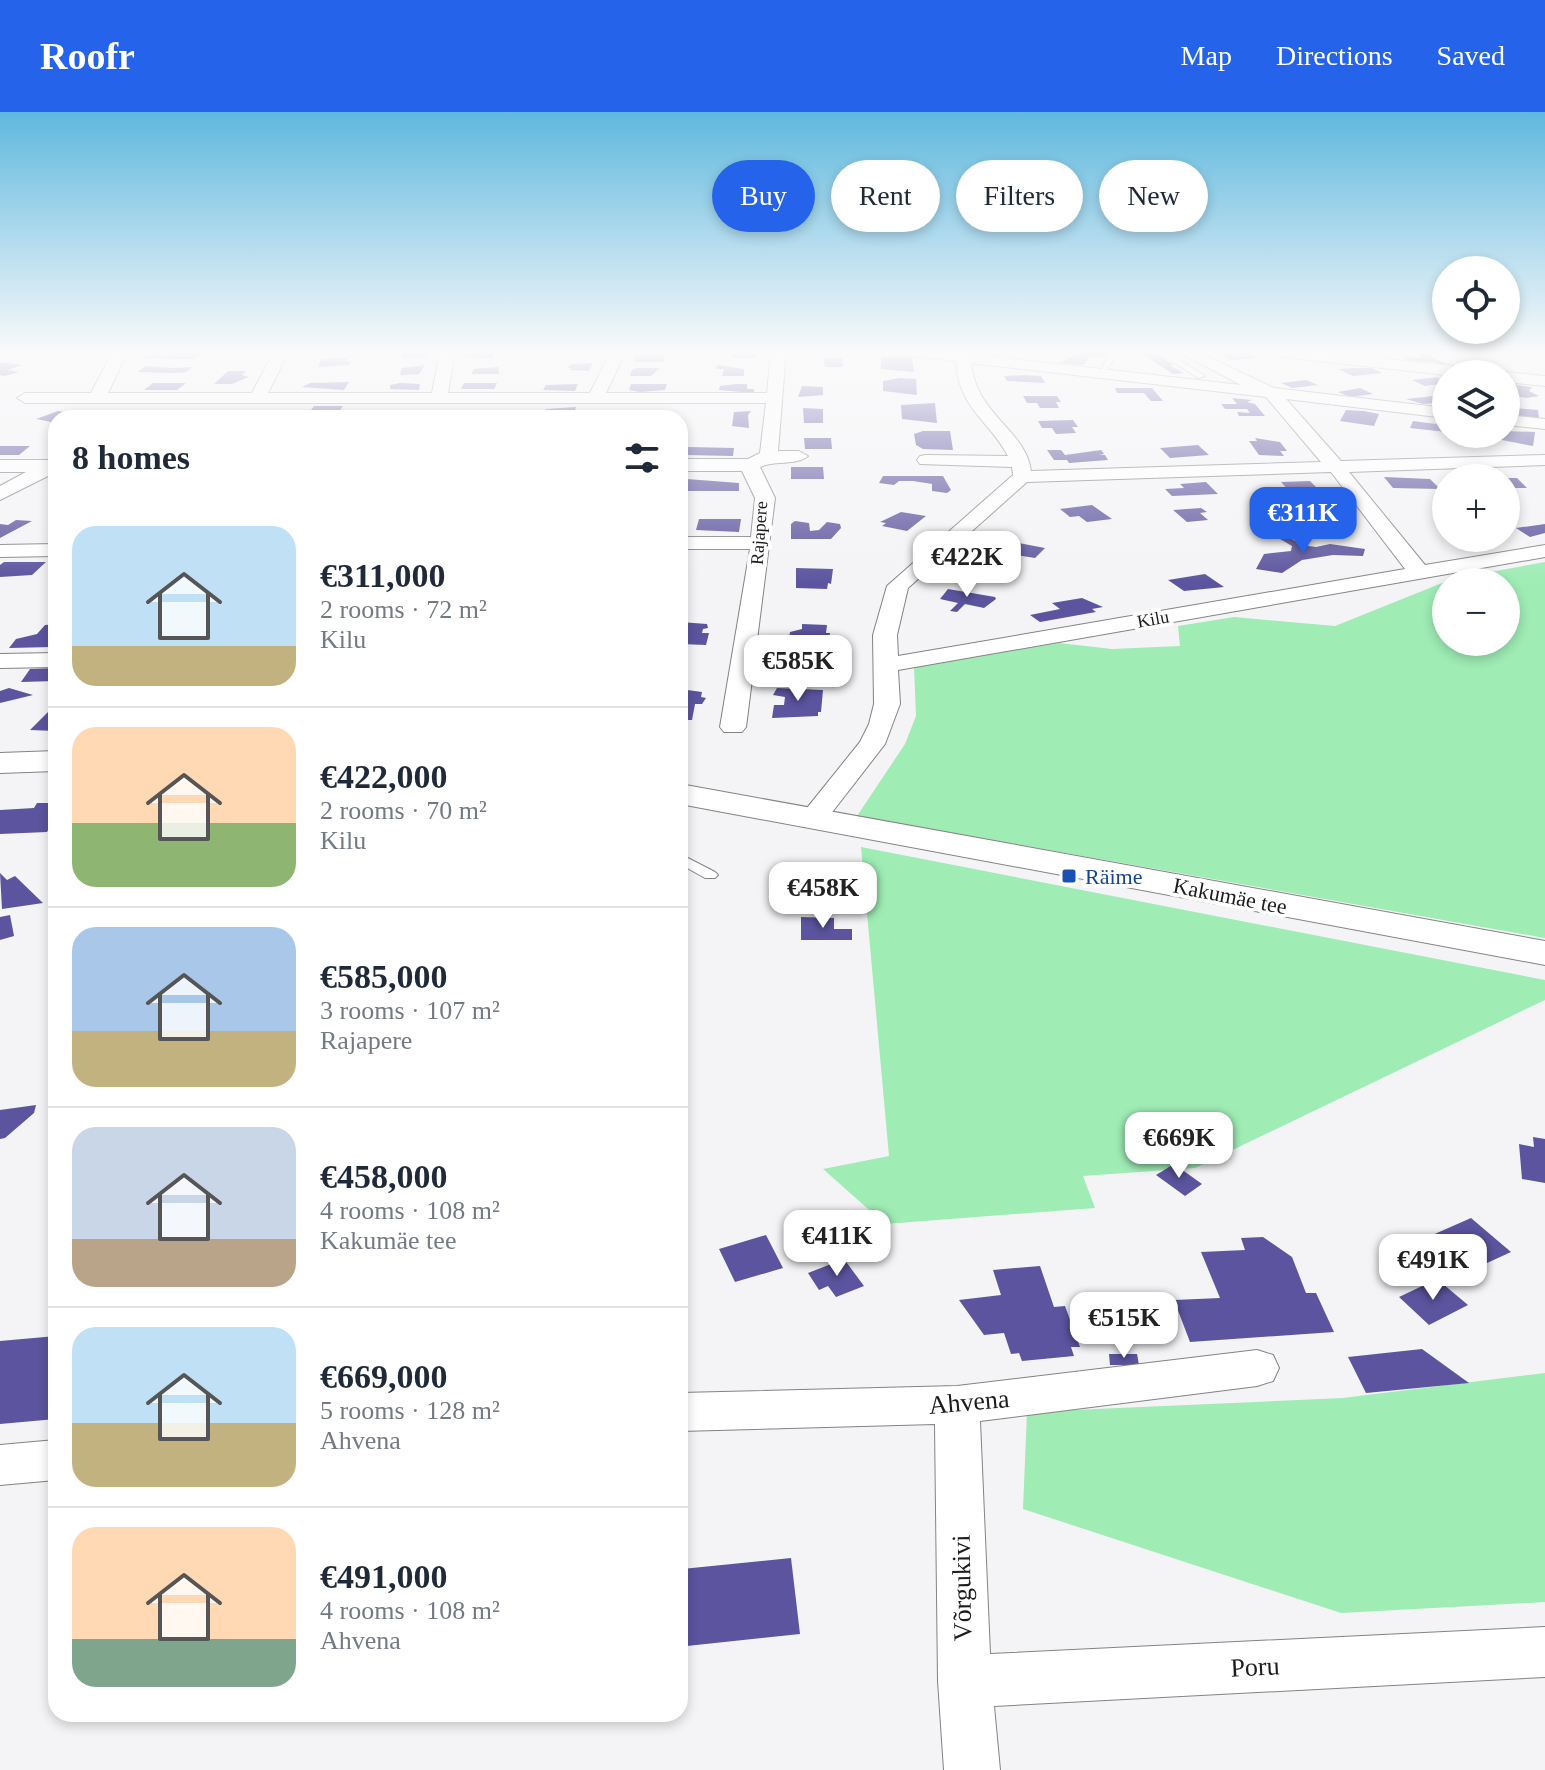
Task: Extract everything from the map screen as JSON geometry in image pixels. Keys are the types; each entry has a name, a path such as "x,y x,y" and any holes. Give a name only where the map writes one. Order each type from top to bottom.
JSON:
{"street":[{"name":"Rajapere","path":"733,727 765,498 752,474 760,460 767,428"},
{"path":"998,428 1022,470"},
{"path":"1302,428 1419,572"},
{"path":"688,464 799,456"},
{"path":"926,460 1022,470 1545,460"},
{"path":"0,466 48,466"},
{"path":"0,494 48,468"},
{"path":"813,818 877,734 887,704 885,635 898,586 1022,470"},
{"path":"688,543 761,543"},
{"path":"0,551 48,550"},
{"name":"Kilu","path":"887,665 1545,551"},
{"path":"0,661 48,660"},
{"path":"0,763 48,761"},
{"name":"Kakumäe tee","path":"688,795 1545,953"},
{"name":"Ahvena","path":"688,1412 957,1405 1257,1368"},
{"name":"Võrgukivi","path":"957,1405 965,1681 972,1770"},
{"path":"0,1465 48,1461"},
{"name":"Poru","path":"965,1681 1545,1652"}],"lane":[{"path":"688,863 710,875"}],"green space":[{"path":"1545,562 1545,938 857,816 905,744 916,716 914,667 1059,643 1112,649 1180,646 1178,626 1234,617 1335,626 1432,587 1432,656 1520,656 1520,568 1512,568"},
{"path":"861,847 1545,980 1545,1000 1195,1168 1083,1176 1095,1208 885,1224 823,1169 889,1156"},
{"path":"1545,1373 1545,1602 1341,1613 1023,1509 1027,1412 1343,1398"}],"building":[{"path":"1052,428 1073,428 1076,433 1056,434"},
{"path":"950,431 953,450 923,449 916,445 914,434"},
{"path":"1520,431 1535,432 1533,446 1520,443"},
{"path":"804,438 831,438 832,449 805,449"},
{"path":"1255,438 1280,442 1287,451 1280,451 1284,456 1259,455 1249,441 1257,441"},
{"path":"1198,445 1209,455 1170,458 1160,448"},
{"path":"0,446 30,446 19,455 0,455"},
{"path":"688,447 734,448 733,456 688,455"},
{"path":"1047,450 1061,450 1065,455 1101,450 1104,454 1099,455 1105,455 1108,460 1069,463 1067,460 1054,460"},
{"path":"791,467 823,467 824,479 791,479"},
{"path":"883,476 943,476 951,490 947,493 932,491 932,484 913,481 899,481 894,485 879,483"},
{"path":"1384,477 1432,481 1432,489 1393,488"},
{"path":"688,479 739,483 739,491 688,491"},
{"path":"1310,481 1319,490 1289,491 1281,482"},
{"path":"1206,482 1218,494 1172,496 1165,489 1184,488 1180,484"},
{"path":"1304,500 1310,505 1329,505 1337,512 1289,514 1276,502"},
{"path":"1092,505 1112,519 1087,522 1079,516 1070,517 1060,509"},
{"path":"1201,508 1207,512 1200,513 1208,520 1187,522 1173,510"},
{"path":"901,512 926,516 907,531 882,526 886,523 880,522"},
{"path":"699,519 741,519 739,532 696,530"},
{"path":"16,520 32,521 0,538 0,524 8,525"},
{"path":"795,521 809,523 810,531 819,530 827,522 840,524 841,528 831,539 791,539 791,524"},
{"path":"1545,524 1545,533 1530,537 1520,527"},
{"path":"1289,537 1301,545 1316,547 1330,544 1365,549 1363,556 1333,555 1302,560 1282,573 1256,569 1264,554 1291,551 1292,546 1280,539"},
{"path":"1003,540 1045,548 1035,558 1016,555 1009,561 1004,560 1011,554 992,550"},
{"path":"4,562 46,562 32,575 0,577 0,565"},
{"path":"796,568 833,569 831,584 828,583 827,589 796,588"},
{"path":"1205,574 1224,587 1184,591 1168,580"},
{"path":"948,589 996,599 984,608 965,604 957,612 950,611 958,603 940,599"},
{"path":"1082,598 1103,607 1092,609 1096,612 1040,622 1030,615 1060,609 1052,603"},
{"path":"688,623 707,624 708,628 703,629 702,633 709,633 706,645 688,644"},
{"path":"802,624 827,625 826,633 830,633 827,650 779,648 781,638 789,638 790,632 802,629"},
{"path":"48,625 48,647 9,648 16,639 37,634"},
{"path":"48,668 48,681 21,682 30,669"},
{"path":"9,688 33,695 0,703 0,691"},
{"path":"777,688 823,690 821,712 818,716 772,718 774,705 784,705 785,697 773,695"},
{"path":"688,690 702,692 701,697 706,698 702,704 695,704 692,720 688,720"},
{"path":"48,712 48,731 30,730"},
{"path":"37,803 48,803 47,832 0,834 0,810 34,808"},
{"path":"0,873 7,880 15,876 43,903 2,909"},
{"path":"10,915 14,936 0,940 0,917"},
{"path":"801,917 834,918 834,929 852,929 852,940 801,940"},
{"path":"36,1105 34,1113 0,1139 0,1110"},
{"path":"1533,1137 1545,1139 1545,1183 1522,1179 1519,1144 1534,1147"},
{"path":"1174,1164 1202,1184 1185,1196 1156,1175"},
{"path":"1471,1218 1511,1252 1461,1275 1421,1240"},
{"path":"766,1235 783,1268 735,1282 719,1249"},
{"path":"1263,1237 1292,1257 1306,1293 1316,1293 1334,1332 1190,1342 1174,1300 1220,1298 1201,1252 1245,1250 1241,1238"},
{"path":"844,1259 864,1286 836,1297 828,1286 819,1290 808,1273"},
{"path":"1040,1266 1054,1307 1065,1306 1080,1347 1071,1347 1074,1356 1022,1361 1019,1353 1011,1354 1004,1333 984,1335 959,1300 1001,1295 993,1270"},
{"path":"1437,1279 1468,1305 1429,1325 1399,1297"},
{"path":"48,1337 48,1420 0,1424 0,1341"},
{"path":"1422,1349 1469,1383 1366,1393 1348,1357"},
{"path":"1109,1354 1137,1354 1139,1365 1110,1365"},
{"path":"791,1558 800,1634 688,1646 688,1568"}],"place":[{"name":"Räime","path":"1069,876"}]}
